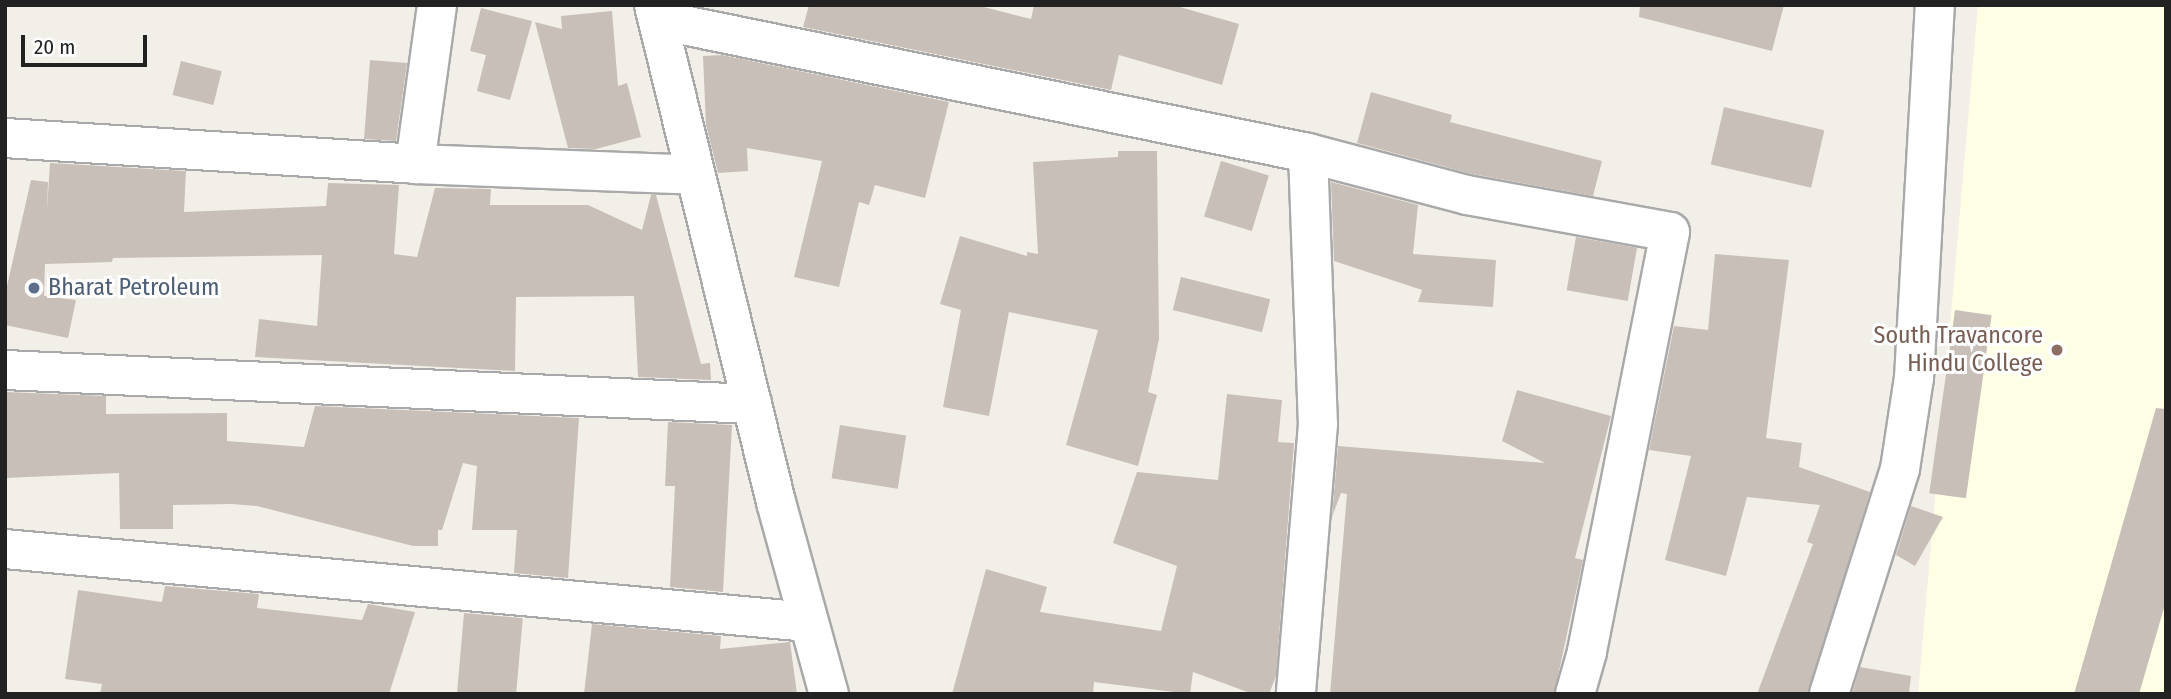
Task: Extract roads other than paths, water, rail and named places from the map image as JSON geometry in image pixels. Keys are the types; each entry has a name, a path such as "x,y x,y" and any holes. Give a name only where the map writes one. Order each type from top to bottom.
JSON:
{"street":[{"path":"415,164 437,5"},
{"path":"1829,694 1900,469 1914,379 1935,5"},
{"path":"829,694 752,404 656,13 1308,153 1467,195 1670,232 1587,652 1575,694"},
{"path":"5,138 415,164 695,175"},
{"path":"1296,694 1318,424 1308,153"},
{"path":"5,370 752,404"},
{"path":"5,549 808,622"}],"place":[{"name":"Bharat Petroleum","path":"34,288"},
{"name":"South Travancore Hindu College","path":"2057,350"}]}
